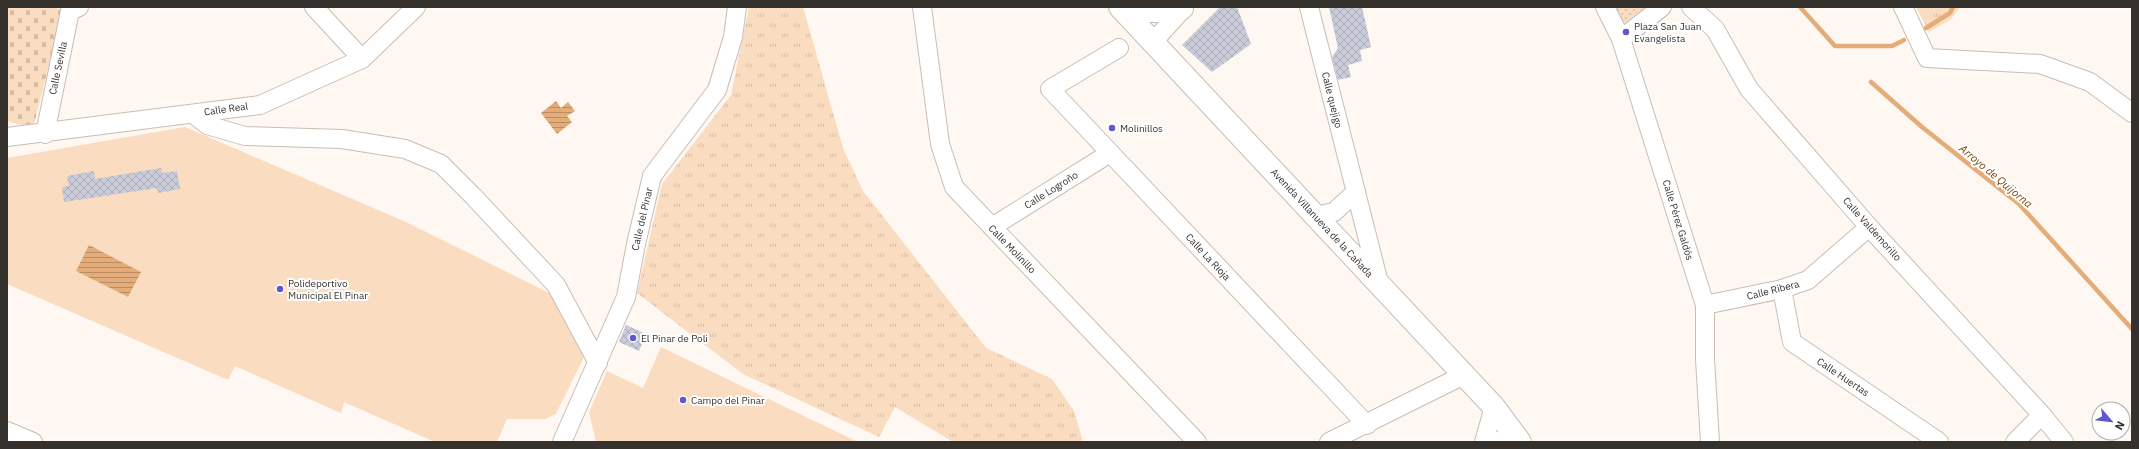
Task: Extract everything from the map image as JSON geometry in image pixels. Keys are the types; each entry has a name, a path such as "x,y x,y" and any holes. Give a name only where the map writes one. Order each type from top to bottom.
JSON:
{"main road":[{"name":"Avenida Villanueva de la Cañada","path":"1120,7 1494,407 1511,439"}],"street":[{"name":"Calle Sevilla","path":"45,134 70,11 80,7"},
{"path":"314,7 362,59"},
{"name":"Calle Real","path":"7,137 45,134 260,105 362,59 416,7"},
{"name":"Calle del Pinar","path":"562,442 626,297 636,244 652,176 717,90 733,37 737,7"},
{"name":"Calle Molinillo","path":"922,7 940,144 954,187 1198,442"},
{"path":"1125,7 1146,13 1184,10"},
{"name":"Calle quejigo","path":"1309,7 1379,283"},
{"name":"Calle Pérez Galdós","path":"1605,7 1621,39 1705,305 1710,442"},
{"path":"1621,39 1662,7"},
{"name":"Calle Valdemorillo","path":"1691,7 1715,29 1749,89 1869,227 2042,415 2064,442"},
{"path":"1902,7 1927,58 2040,64 2090,82 2132,113"},
{"path":"1153,42 1184,10"},
{"name":"Calle La Rioja","path":"1119,48 1050,89 1366,425"},
{"path":"193,114 208,125 245,136 342,139 405,149 441,164 556,285 598,363"},
{"name":"Calle Logroño","path":"992,228 1110,153"},
{"path":"1316,216 1334,212 1356,192"},
{"name":"Calle Ribera","path":"1705,305 1782,289 1808,280 1869,227"},
{"name":"Calle Huertas","path":"1782,289 1792,342 1939,442"},
{"path":"1329,442 1366,425 1464,375"},
{"path":"1484,442 1494,407"},
{"path":"2015,442 2042,415"},
{"path":"7,431 33,442"}],"green space":[{"path":"7,7 52,7 63,10 33,128 7,121"},
{"path":"749,7 803,7 843,148 863,191 986,348 1052,379 1074,411 1083,442 953,442 895,407 879,437 743,374 637,293 662,184 731,95"},
{"path":"1615,7 1646,7 1623,24"},
{"path":"1916,7 1960,7 1951,19 1929,32"},
{"name":"Polideportivo Municipal El Pinar","path":"185,127 406,222 551,294 585,355 556,414 545,419 507,419 497,442 435,442 344,402 341,413 235,366 228,380 7,284 7,158"},
{"name":"Campo del Pinar","path":"661,347 858,442 596,442 589,412 607,371 643,388"}],"shaded area":[{"path":"556,101 561,108 568,102 575,111 567,116 572,122 557,134 541,113"},
{"path":"89,245 141,272 128,297 76,271"}],"building":[{"path":"1220,7 1237,7 1251,44 1212,72 1182,45"},
{"path":"1329,7 1362,7 1371,47 1360,50 1362,61 1348,65 1351,77 1338,80 1332,57 1338,48"},
{"path":"161,168 162,173 177,171 180,189 158,193 157,188 64,202 62,187 69,186 67,176 94,171 95,179"},
{"name":"El Pinar de Poli","path":"626,325 646,334 639,351 619,342"}],"waterway":[{"path":"1800,7 1835,46 1892,46 1904,40"},
{"path":"1926,28 1950,13 1953,7"},
{"name":"Arroyo de Quijorna","path":"1871,82 1922,127 2019,204 2132,329"}],"place":[{"name":"Plaza San Juan Evangelista","path":"1626,32"},
{"name":"Molinillos","path":"1112,128"},
{"name":"Polideportivo Municipal El Pinar","path":"280,289"},
{"name":"El Pinar de Poli","path":"633,338"},
{"name":"Campo del Pinar","path":"683,400"}]}
